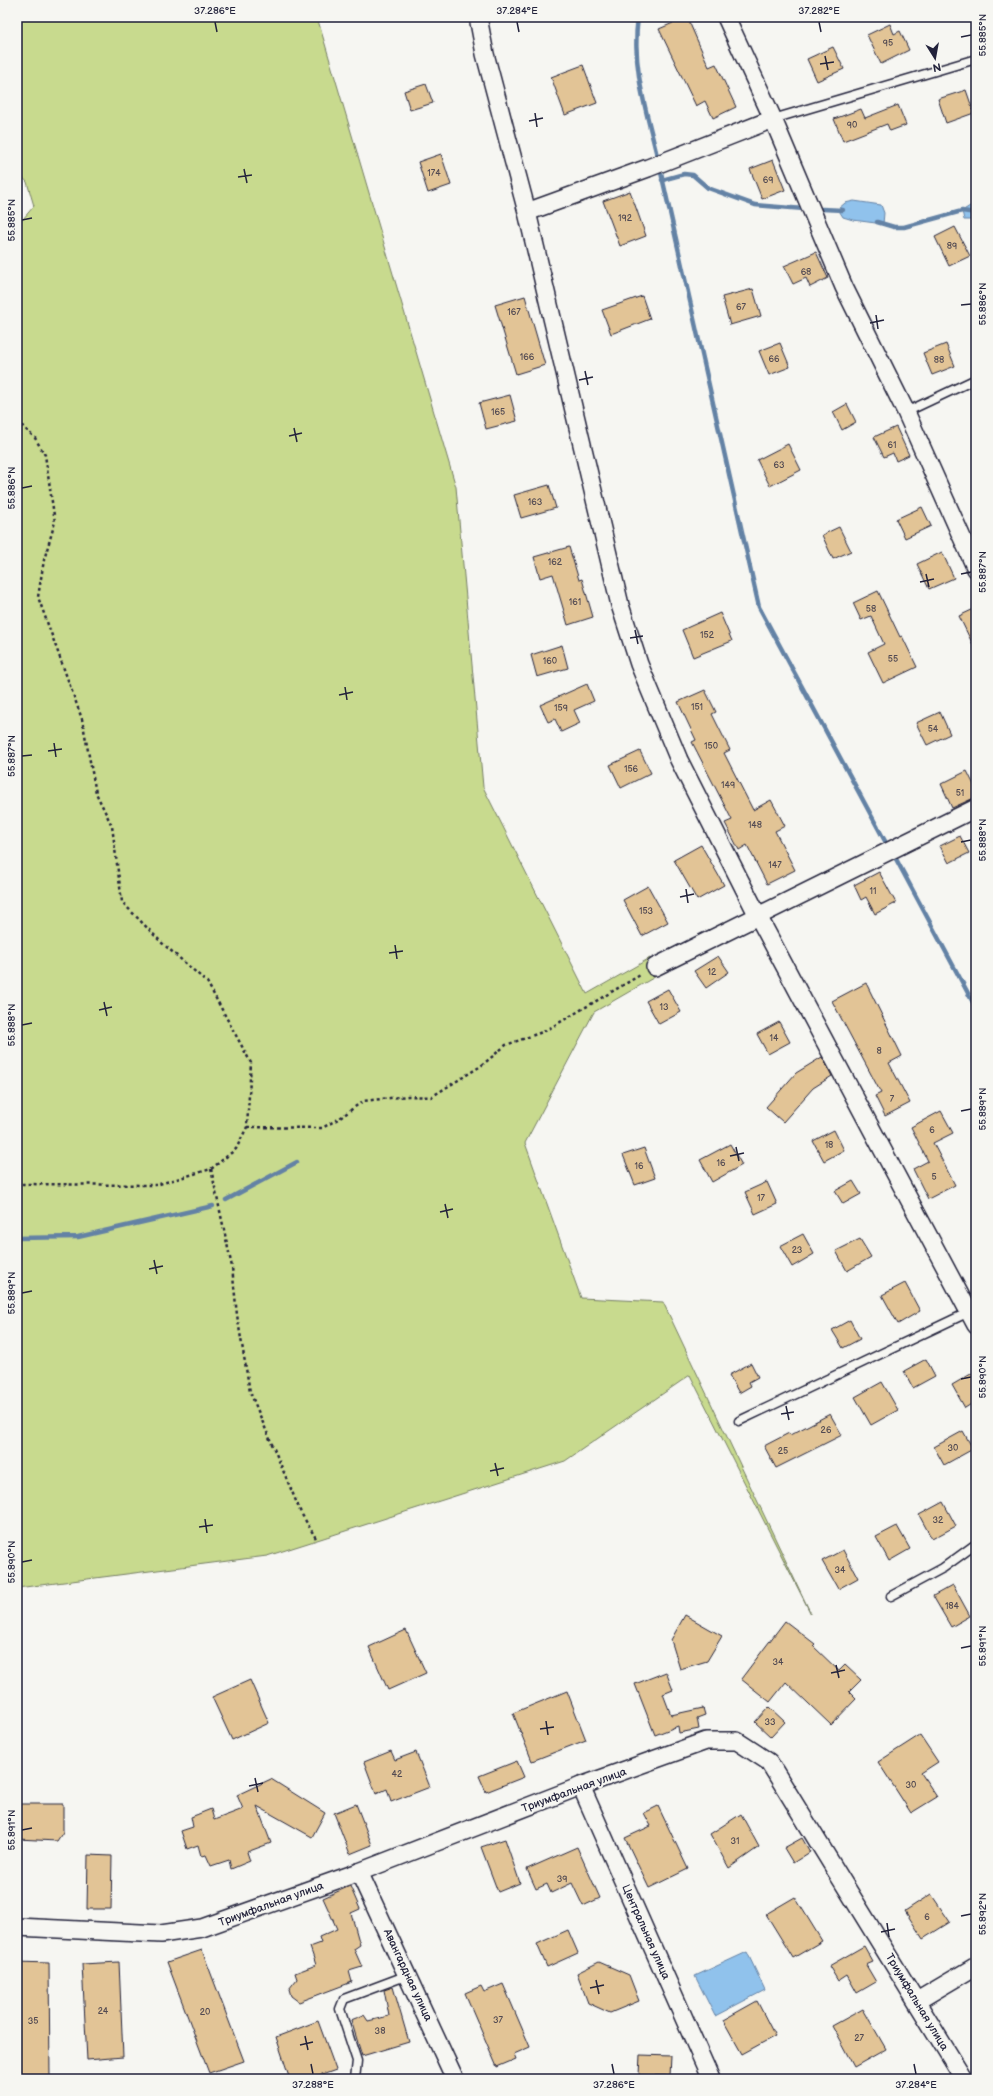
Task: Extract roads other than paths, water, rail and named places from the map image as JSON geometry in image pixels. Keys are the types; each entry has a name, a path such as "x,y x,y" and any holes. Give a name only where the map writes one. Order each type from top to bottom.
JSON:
{"street":[{"path":"478,17 486,54 527,212 620,605 639,664 680,760 758,916 972,1319"},
{"path":"726,17 772,118 844,287 906,412 976,570"},
{"path":"527,212 648,168 772,118"},
{"path":"655,966 976,808"},
{"name":"Триумфальная улица","path":"17,1926 161,1934 202,1928 359,1872 581,1786 706,1741 737,1741 769,1762 964,2079"},
{"name":"Центральная улица","path":"581,1786 710,2079"},
{"name":"Авангардная улица","path":"359,1872 455,2079"},
{"path":"917,2001 976,1966"}],"lane":[{"path":"772,118 976,59"},
{"path":"906,412 976,380"},
{"path":"740,1422 972,1319"},
{"path":"891,1596 943,1568 976,1544"},
{"path":"355,2079 357,2061 340,2009 344,1999 408,1975"}],"water":[{"path":"854,201 881,205 884,213 883,224 853,220 843,217 838,209 845,203"},
{"path":"970,206 976,206 976,220 964,220 962,211"},
{"path":"747,1952 765,1990 715,2016 695,1976"}],"waterway":[{"path":"638,17 636,35 638,71 658,160"},
{"path":"660,168 759,607 885,841"},
{"path":"662,180 684,174 693,175 708,188 755,205 804,209"},
{"path":"822,209 843,210"},
{"path":"877,222 894,227 904,227 962,211 976,213"},
{"path":"896,859 976,1008"},
{"path":"226,1200 297,1162"},
{"path":"17,1238 78,1237 213,1206"}]}
